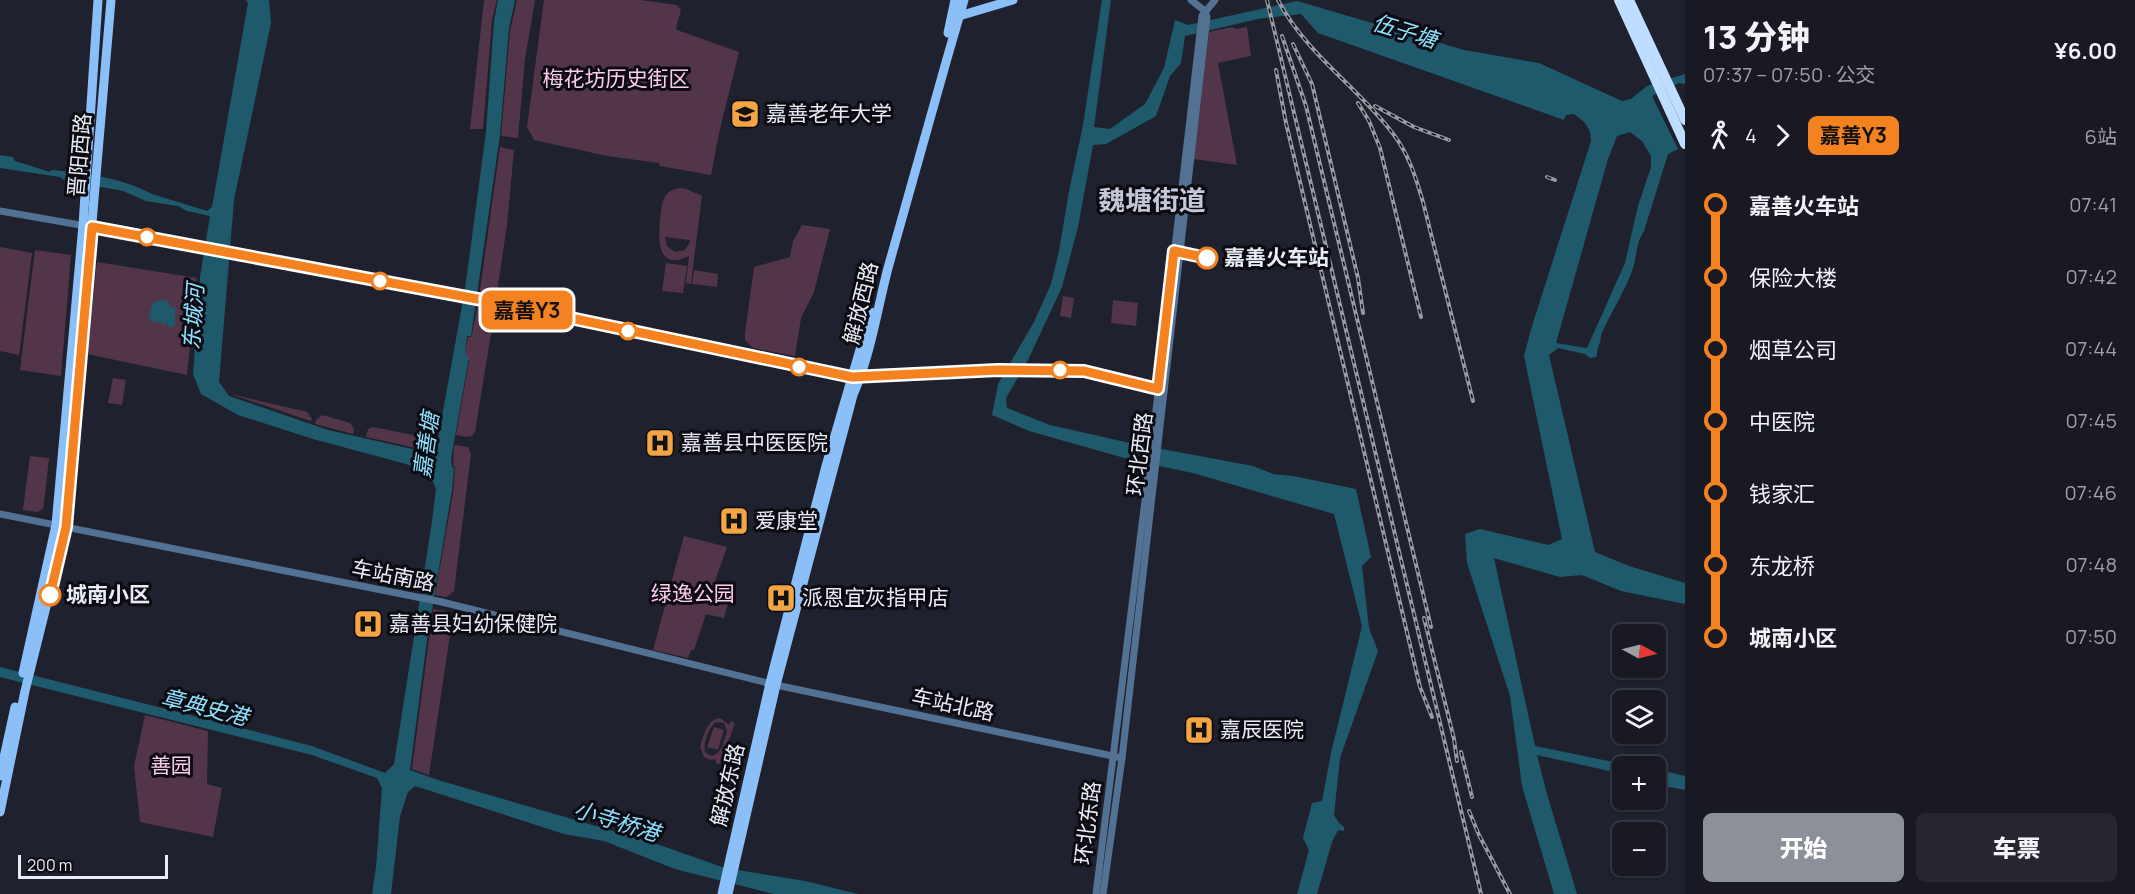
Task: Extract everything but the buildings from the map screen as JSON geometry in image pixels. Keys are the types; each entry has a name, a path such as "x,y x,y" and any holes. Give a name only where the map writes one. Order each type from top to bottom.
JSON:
{"highway":[{"path":"1619,0 1659,74 1675,97 1685,144"},
{"path":"1629,0 1681,123"}],"main road":[{"name":"晋阳西路","path":"90,191 86,169 98,0"},
{"name":"晋阳西路","path":"22,690 61,526 90,191 96,171 111,0"},
{"name":"解放西路","path":"773,684 853,394 955,0"},
{"name":"解放西路","path":"857,376 964,0"},
{"path":"959,16 1013,0"},
{"name":"解放东路","path":"726,891 773,684"},
{"path":"0,776 22,690"},
{"path":"0,813 22,690"}],"street":[{"path":"1191,0 1205,15 1215,0"},
{"name":"环北西路","path":"1113,756 1156,437 1205,15"},
{"path":"0,211 238,253 857,376 998,370 1084,371 1161,389"},
{"name":"环北西路","path":"1122,758 1151,473"},
{"name":"车站南路","path":"0,514 442,602 773,684"},
{"name":"车站北路","path":"773,684 1122,758"},
{"name":"环北东路","path":"1096,894 1113,756"},
{"name":"环北东路","path":"1103,894 1122,758"}],"green space":[{"path":"484,0 497,0 492,20 483,129 470,129"},
{"path":"517,0 535,0 525,59 518,138 501,136 510,31"},
{"name":"梅花坊历史街区","path":"544,0 640,0 677,5 681,10 677,30 739,52 711,175 534,140 527,127"},
{"path":"1232,27 1236,29 1247,27 1251,56 1218,63 1237,165 1194,159 1209,32"},
{"path":"500,147 514,150 507,225 497,292 487,299 479,297"},
{"path":"680,188 702,195 691,284 686,283 689,256 671,260 662,252 660,245 659,229 665,197 671,191","holes":["665,237 690,240 685,250 675,252 667,246"]},
{"path":"802,225 830,229 814,292 801,318 795,356 753,348 745,340 745,333 754,267 790,257 793,241"},
{"path":"0,247 32,253 19,355 0,351"},
{"path":"35,250 71,255 61,376 20,370"},
{"path":"97,262 197,278 187,375 87,354"},
{"path":"666,263 687,266 683,293 662,291"},
{"path":"694,270 718,274 717,287 692,284"},
{"path":"1063,296 1074,298 1071,318 1060,316"},
{"path":"1113,300 1138,303 1136,326 1111,323"},
{"path":"477,308 486,310 493,321 475,432 472,436 467,437 456,435 469,361 465,353 468,337 472,334"},
{"path":"113,378 126,380 122,405 108,403"},
{"path":"230,394 307,412 312,419 311,421"},
{"path":"322,415 350,423 354,429 353,434 315,424"},
{"path":"373,427 433,439 430,451 366,437 368,429"},
{"path":"454,445 468,447 471,454 454,591 446,597 435,595 453,493"},
{"path":"30,456 49,458 43,509 37,512 23,510"},
{"name":"绿逸公园","path":"684,536 727,547 714,584 731,591 724,618 706,614 694,650 691,650 688,658 653,650"},
{"path":"433,609 446,611 452,617 452,622 429,775 412,769"},
{"name":"善园","path":"145,715 208,731 207,784 222,788 213,837 140,822 134,766"},
{"path":"720,718 729,725 731,721 735,723 720,764 716,763 716,759 711,760 704,757 700,747 706,729 715,719","holes":["716,722 724,723 727,731 722,746 717,753 710,756 705,752 707,736"]},
{"path":"714,727 724,730 718,750 707,747"}],"water":[{"path":"246,0 269,0 271,23 234,200 219,382 229,396 328,430 430,453 436,450 465,289 486,132 494,21 498,0 515,0 509,28 500,135 471,336 467,336 465,353 469,357 451,459 454,468 452,490 427,640 410,770 651,842 725,868 805,881 858,894 774,894 675,869 604,841 564,834 415,786 408,792 400,816 391,894 372,894 382,788 377,778 312,755 0,677 0,667 312,746 385,773 394,764 436,489 430,474 406,464 313,439 238,415 201,394 193,374 200,277 210,216 187,211 178,206 146,201 123,191 64,180 60,177 0,168 0,155 13,157 15,161 50,172 51,170 77,173 116,180 207,211 212,207 248,3"},
{"path":"1102,0 1111,0 1094,127 1110,129 1145,104 1164,68 1175,20 1188,25 1297,1 1464,50 1539,63 1622,101 1631,99 1647,86 1685,74 1685,84 1679,83 1652,96 1678,149 1668,154 1644,231 1639,240 1632,271 1601,335 1597,357 1590,358 1585,354 1558,348 1549,355 1595,552 1629,566 1685,583 1685,604 1621,591 1582,575 1560,577 1494,558 1535,746 1612,762 1612,772 1537,755 1577,894 1554,894 1522,786 1510,696 1467,563 1465,534 1480,529 1548,545 1562,539 1524,356 1591,141 1587,125 1574,114 1566,115 1564,120 1318,33 1301,14 1258,19 1185,36 1181,63 1170,76 1156,116 1106,144 1093,145 1078,227 1062,287 1028,360 1006,398 1007,408 1050,425 1130,443 1253,466 1273,474 1356,489 1371,557 1362,566 1369,628 1378,651 1340,758 1334,815 1344,827 1344,831 1338,830 1332,842 1317,894 1297,894 1309,850 1303,838 1312,803 1322,801 1331,753 1362,626 1334,514 1193,473 1135,461 1029,431 992,415 998,384 1034,322 1051,284 1083,125","holes":["1630,132 1642,141 1651,156 1651,167 1638,206 1625,263 1587,348 1556,343 1608,159 1617,136"]},
{"path":"163,299 163,301 166,299 170,308 176,307 174,321 177,321 171,329 167,323 164,325 155,320 152,323 149,316 153,303"},
{"path":"1666,771 1685,776 1685,790 1666,788"}],"railway":[{"path":"1267,0 1481,894"},
{"path":"1278,0 1303,37 1365,101 1394,135 1408,159 1423,202 1473,401"},
{"path":"1282,36 1306,106 1431,627"},
{"path":"1293,44 1312,84 1358,278 1363,313"},
{"path":"1276,70 1286,123 1420,687 1432,717"},
{"path":"1358,103 1369,121 1380,148 1421,317"},
{"path":"1375,106 1414,127 1449,140"},
{"path":"1547,177 1555,180"},
{"path":"1424,618 1454,739 1457,761"},
{"path":"1461,752 1472,797"},
{"path":"1469,811 1510,894"}],"bus line":[{"name":"嘉善Y3","path":"50,595 66,527 92,227 483,302 504,304 628,332 852,377 998,370 1084,371 1158,389 1174,251 1207,258"}],"place":[{"name":"嘉善老年大学","path":"745,114"},
{"name":"嘉善火车站","path":"1207,258"},
{"name":"嘉善县中医医院","path":"660,443"},
{"name":"爱康堂","path":"734,521"},
{"name":"城南小区","path":"50,595"},
{"name":"派恩宜灰指甲店","path":"781,598"},
{"name":"嘉善县妇幼保健院","path":"368,624"},
{"name":"嘉辰医院","path":"1199,730"}],"district":[{"name":"魏塘街道","path":"1152,201"}],"water label":[{"name":"伍子塘","path":"1405,31"},
{"name":"东城河","path":"193,317"},
{"name":"嘉善塘","path":"426,445"},
{"name":"章典史港","path":"205,707"},
{"name":"小寺桥港","path":"617,821"}]}
